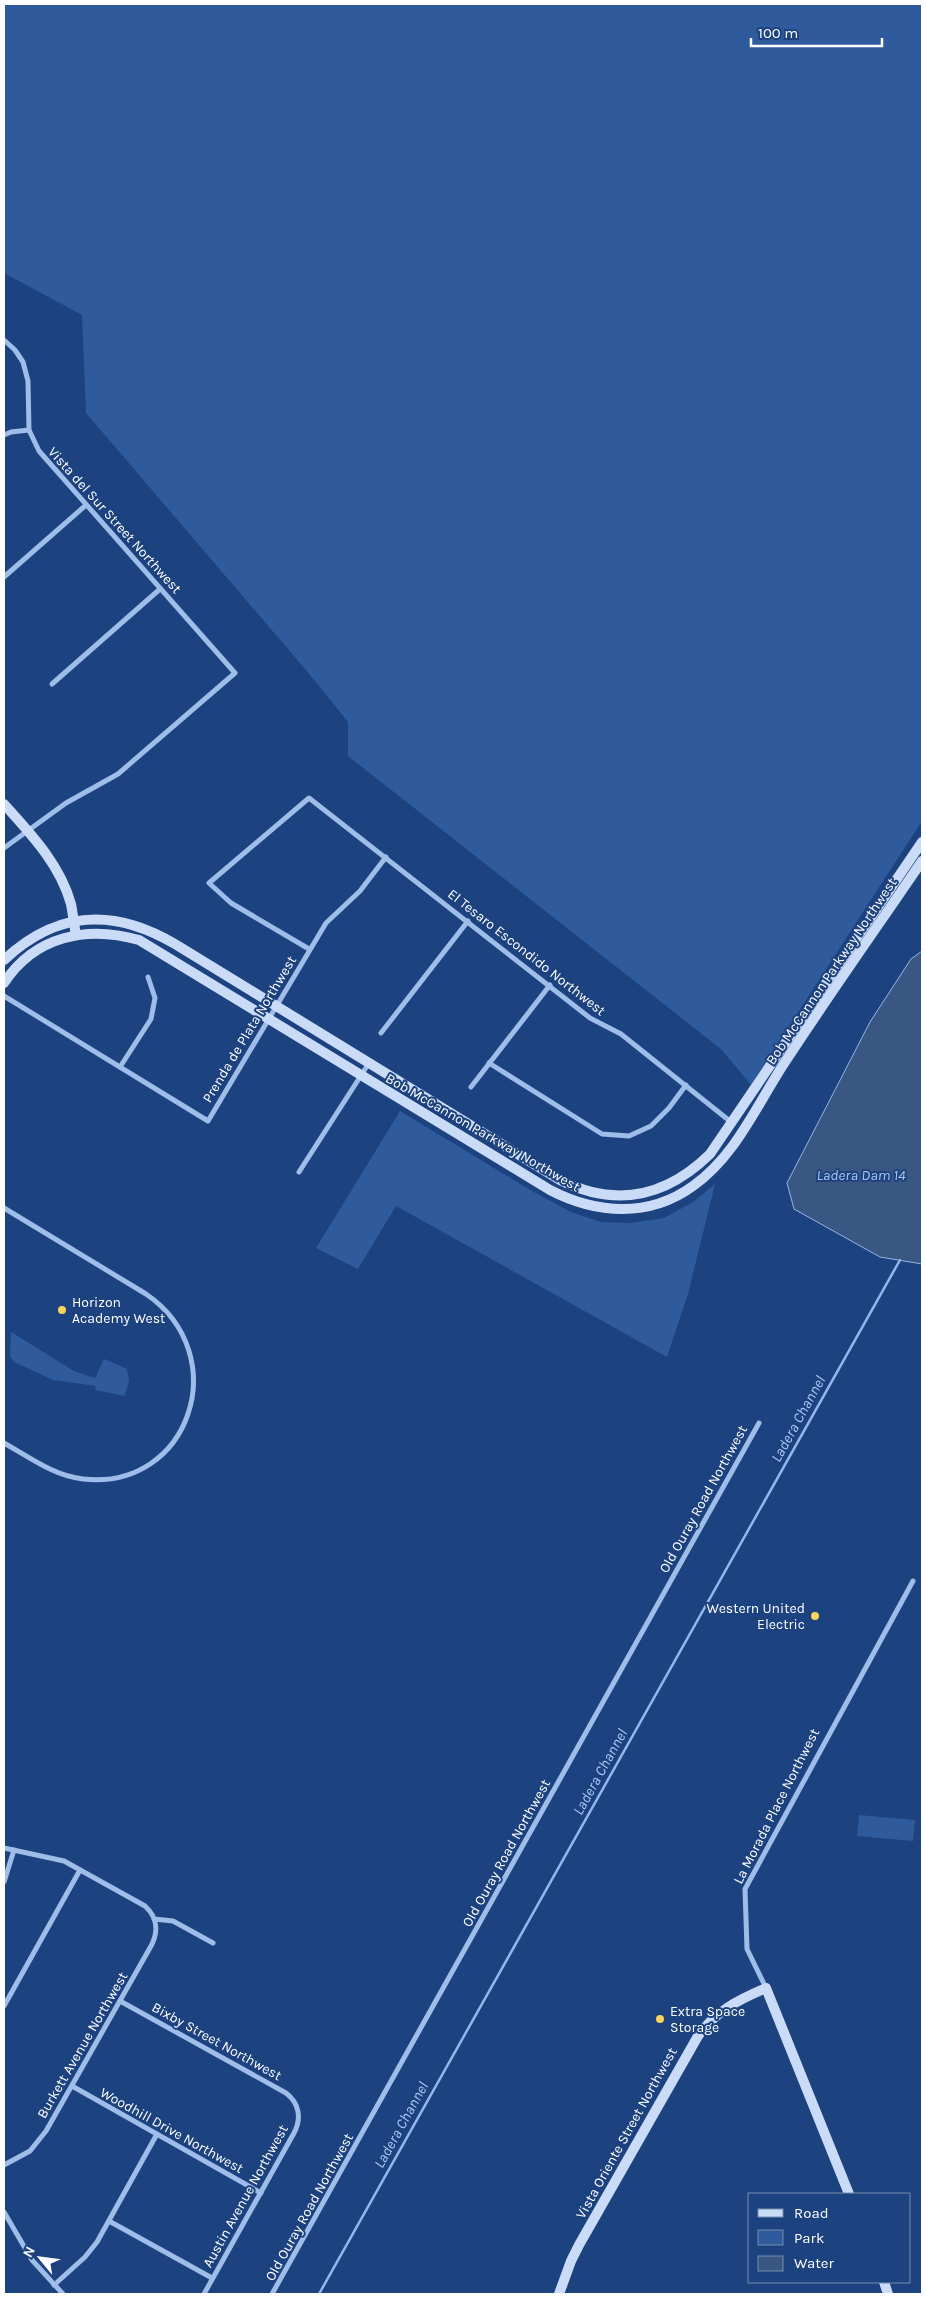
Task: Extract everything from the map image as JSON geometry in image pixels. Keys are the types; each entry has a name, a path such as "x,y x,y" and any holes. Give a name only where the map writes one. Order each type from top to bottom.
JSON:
{"street":[{"name":"Vista del Sur Street Northwest","path":"4,340 15,350 23,362 28,381 29,430 39,451 235,673 118,774 66,803 28,832"},
{"path":"4,435 11,432 29,430"},
{"path":"4,577 86,505"},
{"path":"52,684 160,589"},
{"name":"El Tesaro Escondido Northwest","path":"309,949 231,903 209,883 308,798 590,1018 621,1034 731,1122"},
{"path":"4,804 44,852 59,876 68,897 76,935"},
{"path":"4,848 28,832"},
{"name":"Bob McCannon Parkway Northwest","path":"4,960 23,943 73,920 108,919 147,929 277,1005 560,1180 597,1194 636,1195 653,1191 672,1183 693,1171 710,1154 922,842"},
{"name":"Prenda de Plata Northwest","path":"4,996 208,1121 326,923 360,891 386,857"},
{"name":"Bob McCannon Parkway Northwest","path":"4,983 12,971 39,949 76,935 88,933 122,935 139,940 563,1197 580,1204 620,1210 657,1204 692,1187 722,1160 786,1059 922,861"},
{"path":"381,1034 468,921"},
{"path":"120,1067 151,1019 155,998 148,977"},
{"path":"471,1088 550,985"},
{"path":"299,1172 370,1062"},
{"path":"489,1063 602,1134 629,1136 651,1126 669,1108 686,1085"},
{"path":"4,1208 146,1294 172,1316 188,1345 194,1372 192,1400 180,1432 166,1450 148,1464 128,1474 106,1479 83,1479 61,1474 4,1444"},
{"name":"Old Ouray Road Northwest","path":"272,2294 759,1423"},
{"name":"La Morada Place Northwest","path":"849,2193 766,1988 747,1949 745,1889 913,1581"},
{"path":"4,1848 57,1858 145,1906 154,1919 173,1921 213,1943"},
{"path":"4,1882 14,1850"},
{"path":"4,2006 80,1870"},
{"name":"Burkett Avenue Northwest","path":"4,2165 24,2155 41,2139 154,1941 156,1930 154,1919"},
{"name":"Vista Oriente Street Northwest","path":"559,2294 579,2245 698,2036 716,2014 741,1998 766,1988"},
{"path":"4,1992 10,1995"},
{"name":"Bixby Street Northwest","path":"120,2000 286,2092 297,2108"},
{"name":"Woodhill Drive Northwest","path":"72,2086 261,2193"},
{"name":"Austin Avenue Northwest","path":"204,2294 297,2129 299,2119 297,2108"},
{"path":"54,2285 89,2252 109,2221 157,2134"},
{"path":"4,2212 32,2260 63,2294"},
{"path":"109,2221 212,2278"}],"green space":[{"path":"4,4 922,4 922,821 751,1085 721,1049 348,756 348,722 311,676 86,413 82,315 4,273"},
{"path":"400,1111 532,1191 571,1212 601,1222 630,1223 664,1218 693,1202 715,1184 688,1294 667,1357 396,1206 358,1269 316,1248"},
{"path":"11,1332 74,1371 95,1378 104,1359 127,1369 129,1381 125,1396 95,1390 96,1386 53,1380 14,1362 10,1356"},
{"path":"859,1815 915,1820 913,1841 857,1836"}],"water":[{"name":"Ladera Dam 14","path":"922,951 922,1264 880,1257 794,1209 787,1183 870,1022 911,959"}],"waterway":[{"name":"Ladera Channel","path":"319,2294 900,1260"}],"place":[{"name":"Horizon Academy West","path":"62,1310"},
{"name":"Western United Electric","path":"815,1616"},
{"name":"Extra Space Storage","path":"660,2019"}]}
